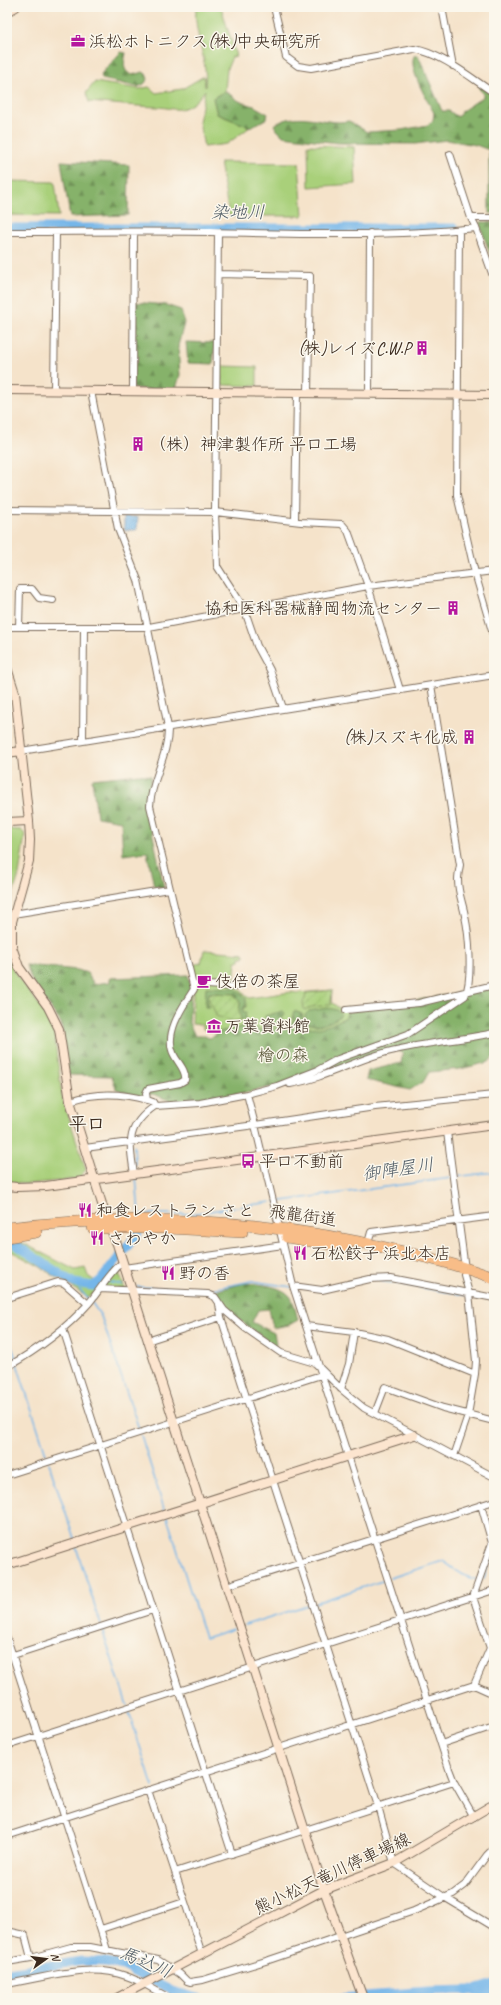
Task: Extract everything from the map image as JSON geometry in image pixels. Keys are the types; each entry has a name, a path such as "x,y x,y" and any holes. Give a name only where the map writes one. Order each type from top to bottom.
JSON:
{"highway":[{"name":"飛龍街道","path":"8,1234 109,1224 368,1243 464,1272 494,1284"},
{"name":"飛龍街道","path":"281,1236 363,1249 494,1278"}],"street":[{"path":"7,12 16,7"},
{"path":"274,7 286,57 304,68 311,68 408,48 421,50 453,66 494,92"},
{"path":"442,7 453,66"},
{"path":"450,154 471,218 494,279"},
{"path":"471,218 494,218"},
{"path":"7,232 282,234 370,233 476,228"},
{"path":"459,230 457,502 475,573 494,638"},
{"path":"54,390 56,232"},
{"path":"132,392 134,232"},
{"path":"218,233 219,274 215,512 217,566 244,608 257,646 270,670 283,708"},
{"path":"369,394 370,233"},
{"path":"219,274 310,276 308,393"},
{"path":"7,390 494,395"},
{"path":"92,391 118,529 138,580 149,627 168,727 166,746 152,788 150,806 194,989 179,1014 170,1040 172,1050 185,1074 185,1080 180,1083 148,1090 146,1093 147,1100"},
{"path":"295,521 297,393"},
{"path":"7,510 215,512 295,521 340,523 344,526 368,586 400,690"},
{"path":"7,627 149,627 368,586 494,571"},
{"path":"19,628 20,590 32,589 40,598 53,600"},
{"path":"83,740 84,628"},
{"path":"7,668 15,693 30,840 29,861 13,914 11,933 14,955 21,971 48,1007 58,1025 70,1102 94,1180 120,1252 147,1341 324,1890 363,1998"},
{"path":"7,753 494,675"},
{"path":"277,1086 318,1070 338,1059 408,1034 465,996 467,991 470,977 466,918 462,907 458,880 460,864 431,685"},
{"path":"7,822 29,820"},
{"path":"13,914 169,889"},
{"path":"193,984 236,987"},
{"path":"346,1010 419,1003 494,985"},
{"path":"134,1174 131,1141 134,1126 156,1106 200,1102 247,1094 304,1081 380,1054 494,1034"},
{"path":"247,1094 293,1287 440,1744 454,1782 474,1817"},
{"path":"70,1102 88,1096 126,1095 153,1102 156,1106"},
{"path":"85,1148 375,1107 494,1095"},
{"path":"7,1186 17,1188 46,1186 94,1180 494,1125"},
{"path":"447,1132 464,1272 469,1293 476,1361 468,1415 454,1456"},
{"path":"368,1243 370,1232 494,1216"},
{"path":"7,1368 63,1329 88,1304 108,1279 124,1265 281,1236"},
{"path":"293,1287 322,1290 370,1279 391,1278 494,1298"},
{"path":"7,1298 58,1282 64,1283 88,1304"},
{"path":"102,1287 208,1294 214,1297 224,1310 245,1328 281,1353 315,1363 341,1389 364,1408 494,1477"},
{"path":"219,1304 247,1399 378,1806 394,1863 444,1897 494,1927"},
{"path":"147,1341 222,1317"},
{"path":"306,1326 354,1332 388,1339 475,1374"},
{"path":"63,1329 232,1854"},
{"path":"341,1389 349,1364 354,1332"},
{"path":"7,1475 321,1374"},
{"path":"375,1413 385,1387 468,1415 494,1421"},
{"path":"7,1565 414,1435"},
{"path":"226,1586 494,1501"},
{"path":"474,1685 492,1648 473,1597 492,1543 481,1505"},
{"path":"7,1746 494,1590"},
{"path":"10,1656 153,1610"},
{"path":"7,1638 10,1656 38,1736 107,1950"},
{"path":"7,1836 474,1685 494,1694"},
{"path":"440,1744 494,1726"},
{"path":"175,1872 454,1782"},
{"path":"148,1790 202,1954"},
{"name":"熊小松天竜川停車場線","path":"123,1997 171,1969 324,1890 394,1863 494,1804"},
{"path":"7,1962 32,1958 71,1947 107,1950 158,1960 190,1982 203,1980 269,1960 339,1935 414,1911 453,1894 465,1884 486,1855 494,1848"},
{"path":"101,1929 184,1902"},
{"path":"7,1931 25,1935 32,1958"},
{"path":"7,1984 94,1970 125,1975 145,1983 170,1998"}],"green space":[{"path":"196,7 221,7 236,56 232,57 227,69 225,91 213,98 217,114 250,127 227,144 204,147 199,122 205,90 192,104 179,109 89,102 86,93 95,82 139,89 149,87 156,93 182,89 204,76 205,87 205,67 197,27"},
{"path":"121,52 126,53 124,66 129,73 132,75 143,72 146,74 148,79 144,84 138,87 102,79 101,74"},
{"path":"418,55 442,111 449,111 458,117 462,111 483,97 483,93 479,89 481,86 494,96 494,213 489,213 489,150 476,145 447,140 415,144 338,143 283,136 274,125 284,120 294,118 312,118 339,122 349,121 367,132 401,130 428,125 433,120 434,113 416,77 413,62 414,56"},
{"path":"225,91 239,101 254,106 268,114 266,119 250,127 217,114 213,98"},
{"path":"308,145 354,147 356,184 309,187"},
{"path":"61,161 129,165 128,215 70,217"},
{"path":"220,162 299,163 303,216 229,216"},
{"path":"7,181 55,182 59,216 7,215"},
{"path":"481,222 494,222 494,266 480,225"},
{"path":"134,302 166,305 181,310 184,323 178,346 180,375 175,392 133,388"},
{"path":"186,342 215,343 213,364 188,363"},
{"path":"221,366 257,367 257,386 221,385"},
{"path":"139,774 151,776 147,807 164,888 154,886 147,852 123,855 121,821 97,817 92,779"},
{"path":"7,829 21,830 25,834 19,875 7,912"},
{"path":"204,950 244,953 244,957 240,957 240,961 236,961 234,984 249,998 291,992 298,993 332,990 331,1002 339,1008 347,1009 356,1052 338,1058 246,1026 216,1033 203,1029 203,1025 192,1024 193,993 197,984 192,965 201,963"},
{"path":"7,952 14,972 40,1006 54,1033 62,1096 86,1170 77,1179 28,1184 7,1183"},
{"name":"檜の森","path":"26,965 78,970 87,973 94,984 110,982 110,978 188,975 191,989 189,1023 195,1036 205,1036 209,1038 213,1037 219,1032 246,1026 261,1030 288,1029 297,1026 319,1028 330,1025 346,1017 347,1012 494,987 494,1056 489,1062 460,1069 429,1072 424,1081 410,1090 366,1080 368,1071 401,1063 403,1053 395,1049 302,1081 216,1098 174,1102 153,1094 139,1096 116,1089 112,1076 69,1075 61,1023 33,983"},
{"path":"206,987 235,988 246,998 246,1007 243,1008 243,1012 246,1012 245,1019 241,1020 239,1011 240,1003 233,994 209,993 207,1004 209,1007 205,1007"},
{"path":"332,990 331,1005 312,1007 304,1010 303,1002 306,993"},
{"path":"211,993 234,994 240,1003 239,1011 241,1020 232,1021 216,1016 208,996"},
{"path":"328,1008 337,1010 341,1015 329,1023 320,1025 306,1022 305,1015 309,1011"},
{"path":"283,1011 285,1014 282,1019 284,1023 294,1022 294,1011 302,1014 303,1019 292,1026 267,1027 265,1016"},
{"path":"17,1240 75,1270 85,1268 88,1276 96,1282 117,1268 125,1289 100,1289 87,1297 39,1266 7,1249 7,1241"},
{"path":"244,1283 281,1289 290,1296 294,1304 298,1320 289,1325 273,1328 269,1309 258,1310 252,1322 274,1333 276,1343 275,1347 229,1312 215,1291"}],"water":[{"path":"124,516 138,517 137,530 124,530"}],"waterway":[{"name":"染地川","path":"7,228 454,228"},
{"path":"134,1145 135,1165"},
{"name":"御陣屋川","path":"455,1177 494,1172"},
{"name":"御陣屋川","path":"136,1176 139,1214 190,1214 271,1202"},
{"name":"御陣屋川","path":"275,1202 451,1178"},
{"name":"御陣屋川","path":"7,1239 74,1283 93,1286 100,1281 138,1233"},
{"path":"137,1287 207,1290 252,1281 292,1287"},
{"path":"380,1281 465,1295"},
{"path":"108,1282 122,1285"},
{"path":"74,1283 89,1300"},
{"path":"92,1303 101,1316 140,1432"},
{"path":"7,1332 16,1359"},
{"path":"17,1364 48,1460"},
{"path":"141,1435 165,1512"},
{"path":"49,1463 75,1541"},
{"path":"167,1517 205,1638 233,1629"},
{"path":"76,1547 101,1625"},
{"path":"484,1578 494,1548"},
{"path":"390,1578 443,1561 463,1575 477,1579"},
{"path":"315,1603 385,1580"},
{"path":"245,1625 311,1604"},
{"path":"102,1629 127,1705"},
{"path":"128,1709 153,1787"},
{"name":"馬込川","path":"7,1972 82,1961 106,1962 123,1966 172,1991 199,1998"},
{"path":"478,1989 494,1984"},
{"name":"馬込川","path":"340,1998 428,1991 470,1990 494,1993"}],"place":[{"name":"浜松ホトニクス(株)中央研究所","path":"78,41"},
{"name":"(株)レイズC.W.P","path":"422,348"},
{"name":"（株）神津製作所 平口工場","path":"138,444"},
{"name":"協和医科器械静岡物流センター","path":"453,608"},
{"name":"(株)スズキ化成","path":"469,737"},
{"name":"伎倍の茶屋","path":"204,981"},
{"name":"万葉資料館","path":"214,1026"},
{"name":"平口不動前","path":"248,1161"},
{"name":"和食レストラン さと","path":"85,1210"},
{"name":"さわやか","path":"97,1238"},
{"name":"石松餃子 浜北本店","path":"300,1253"},
{"name":"野の香","path":"168,1273"}],"district":[{"name":"平口","path":"87,1124"}]}
